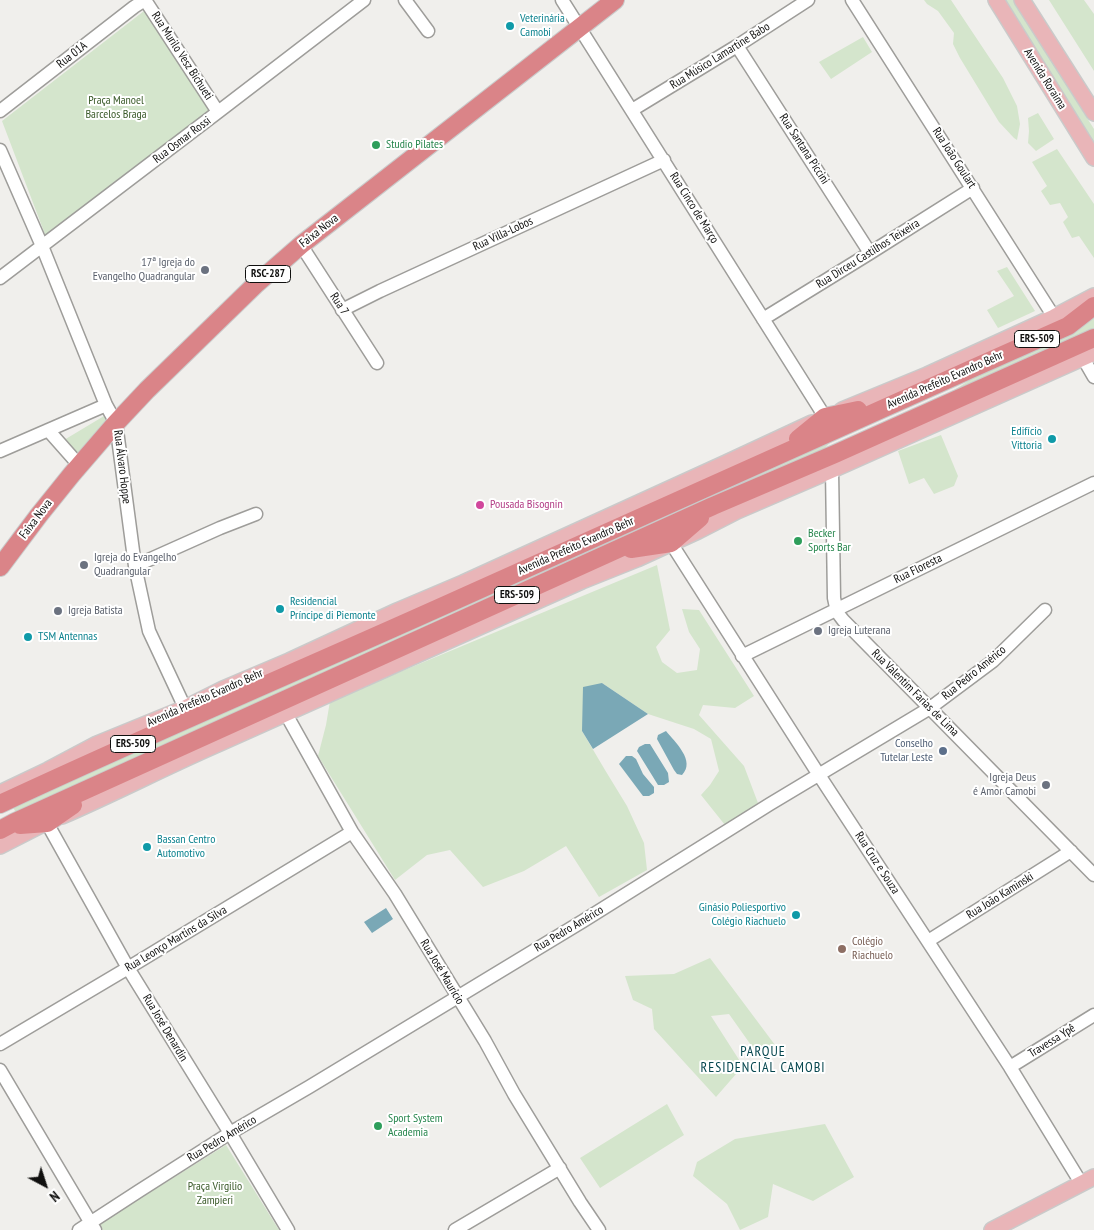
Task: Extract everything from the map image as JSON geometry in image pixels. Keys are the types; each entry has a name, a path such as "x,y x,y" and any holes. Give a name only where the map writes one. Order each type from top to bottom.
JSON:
{"highway":[{"name":"Faixa Nova","path":"0,567 79,465 116,423 147,390 248,292 301,245 615,0"},
{"name":"Avenida Prefeito Evandro Behr","path":"0,804 1068,326 1094,306"},
{"name":"Avenida Prefeito Evandro Behr","path":"0,830 776,478 833,462 1094,338"},
{"name":"ERS-509","path":"778,455 825,417 895,402"},
{"name":"ERS-509","path":"833,462 844,434 859,418"},
{"name":"ERS-509","path":"611,552 671,544 713,506"},
{"name":"ERS-509","path":"124,748 185,708 252,690"},
{"name":"ERS-509","path":"0,830 16,826 47,823 106,782"}],"main road":[{"name":"Avenida Roraima","path":"996,0 1094,158"},
{"name":"Avenida Roraima","path":"1022,0 1094,113"},
{"name":"Avenida Prefeito Evandro Behr","path":"0,793 97,744 185,708 223,688 289,661 463,583 825,417 927,375 1054,317 1094,296"},
{"name":"Avenida Prefeito Evandro Behr","path":"0,846 219,743 466,632 671,544 833,462 1089,356"},
{"path":"992,1230 1088,1180"}],"street":[{"name":"Rua 01A","path":"0,111 145,0"},
{"name":"Rua Murilo Vesz Bichueti","path":"145,0 218,112"},
{"name":"Rua Osmar Rossi","path":"0,278 364,0"},
{"path":"405,0 428,31"},
{"name":"Rua Cinco de Março","path":"562,0 825,417"},
{"name":"Rua Músico Lamartine Babo","path":"632,110 808,0"},
{"name":"Rua João Goulart","path":"852,0 1054,317"},
{"name":"Rua Santana Piccini","path":"737,46 870,253"},
{"name":"Rua Álvaro Hoppe","path":"0,150 42,246 106,405 116,423 135,566 149,631 185,708"},
{"name":"Rua Villa-Lobos","path":"342,310 664,160"},
{"name":"Rua Dirceu Castilhos Teixeira","path":"763,319 973,188"},
{"name":"Rua 7","path":"301,245 377,363"},
{"path":"1089,356 1094,377"},
{"path":"0,452 106,405"},
{"path":"48,430 79,465"},
{"path":"833,462 834,598 836,609"},
{"name":"Rua Floresta","path":"742,656 1094,483"},
{"path":"135,566 256,514"},
{"name":"Rua Cruz e Souza","path":"671,544 1010,1067 1088,1180"},
{"name":"Rua Valentim Farias de Lima","path":"836,609 843,620 1094,875"},
{"name":"Rua Pedro Américo","path":"79,1230 93,1226 139,1190 230,1133 583,922 930,708 993,661 1045,610"},
{"name":"Rua José Maurício","path":"286,714 352,832 396,894 598,1230"},
{"name":"Rua José Denardin","path":"47,823 128,968 288,1230"},
{"name":"Rua Leonço Martins da Silva","path":"0,1044 352,832"},
{"name":"Rua João Kaminski","path":"928,941 1071,851"},
{"name":"Travessa Ypê","path":"1010,1067 1094,1015"},
{"path":"0,1070 93,1226"},
{"path":"455,1230 560,1168"}],"green space":[{"path":"924,0 951,0 1003,78 1017,106 1020,124 1017,140 999,122 960,58 953,44 954,33 938,11"},
{"path":"1003,0 1013,0 1094,129 1094,143"},
{"path":"1049,0 1084,0 1094,14 1094,71"},
{"name":"Praça Manoel Barcelos Braga","path":"144,11 212,109 46,237 2,121"},
{"path":"863,37 872,52 831,79 819,62"},
{"path":"1038,113 1054,139 1036,151 1028,143 1028,118"},
{"path":"1057,149 1094,204 1094,258 1079,236 1072,238 1063,222 1068,217 1060,203 1050,205 1041,191 1047,186 1032,162"},
{"path":"1007,267 1035,311 998,328 987,310 1014,296 997,271"},
{"path":"1094,315 1094,331 954,394 953,391 980,373"},
{"path":"104,416 107,421 78,453 64,440"},
{"path":"842,430 824,449 431,623 17,815 12,805"},
{"path":"941,435 958,476 954,486 934,494 924,478 909,484 898,451"},
{"path":"657,565 670,630 656,647 662,662 677,673 697,670 700,649 689,632 682,609 699,610 754,696 735,708 703,705 699,715 744,766 758,803 725,825 701,795 719,771 711,739 694,729 648,714 602,683 582,731 627,806 644,843 647,870 599,897 566,846 524,871 483,887 450,850 427,855 395,880 318,756 330,701"},
{"path":"710,958 775,1045 758,1055 729,1014 711,1016 743,1066 716,1097 654,1029 652,1009 633,1000 625,976 674,974"},
{"path":"667,1104 684,1135 600,1188 580,1158"},
{"path":"825,1124 854,1177 813,1201 773,1184 768,1217 740,1230 727,1204 693,1176 697,1162 735,1139"},
{"name":"Praça Virgilio Zampieri","path":"226,1145 279,1230 103,1230 99,1224"}],"water":[{"path":"602,683 648,714 593,749 582,731 583,687"},
{"path":"666,731 683,752 687,764 686,770 682,775 677,774 674,770 657,739 658,735"},
{"path":"650,744 668,773 669,782 664,785 658,785 637,751 639,747"},
{"path":"626,756 632,756 636,759 643,774 654,787 654,793 649,796 643,796 619,764"},
{"path":"386,908 393,919 372,933 364,922"}],"place":[{"name":"Veterinária Camobi","path":"510,26"},
{"name":"Studio Pilates","path":"376,145"},
{"name":"17ª Igreja do Evangelho Quadrangular","path":"205,270"},
{"name":"Edifício Vittoria","path":"1052,439"},
{"name":"Pousada Bisognin","path":"480,505"},
{"name":"Becker Sports Bar","path":"798,541"},
{"name":"Igreja do Evangelho Quadrangular","path":"84,565"},
{"name":"Residencial Príncipe di Piemonte","path":"280,609"},
{"name":"Igreja Batista","path":"58,611"},
{"name":"Igreja Luterana","path":"818,631"},
{"name":"TSM Antennas","path":"28,637"},
{"name":"Conselho Tutelar Leste","path":"943,751"},
{"name":"Igreja Deus é Amor Camobi","path":"1046,785"},
{"name":"Bassan Centro Automotivo","path":"147,847"},
{"name":"Ginásio Poliesportivo Colégio Riachuelo","path":"796,915"},
{"name":"Colégio Riachuelo","path":"842,949"},
{"name":"Sport System Academia","path":"378,1126"}],"district":[{"name":"PARQUE RESIDENCIAL CAMOBI","path":"763,1060"}]}
